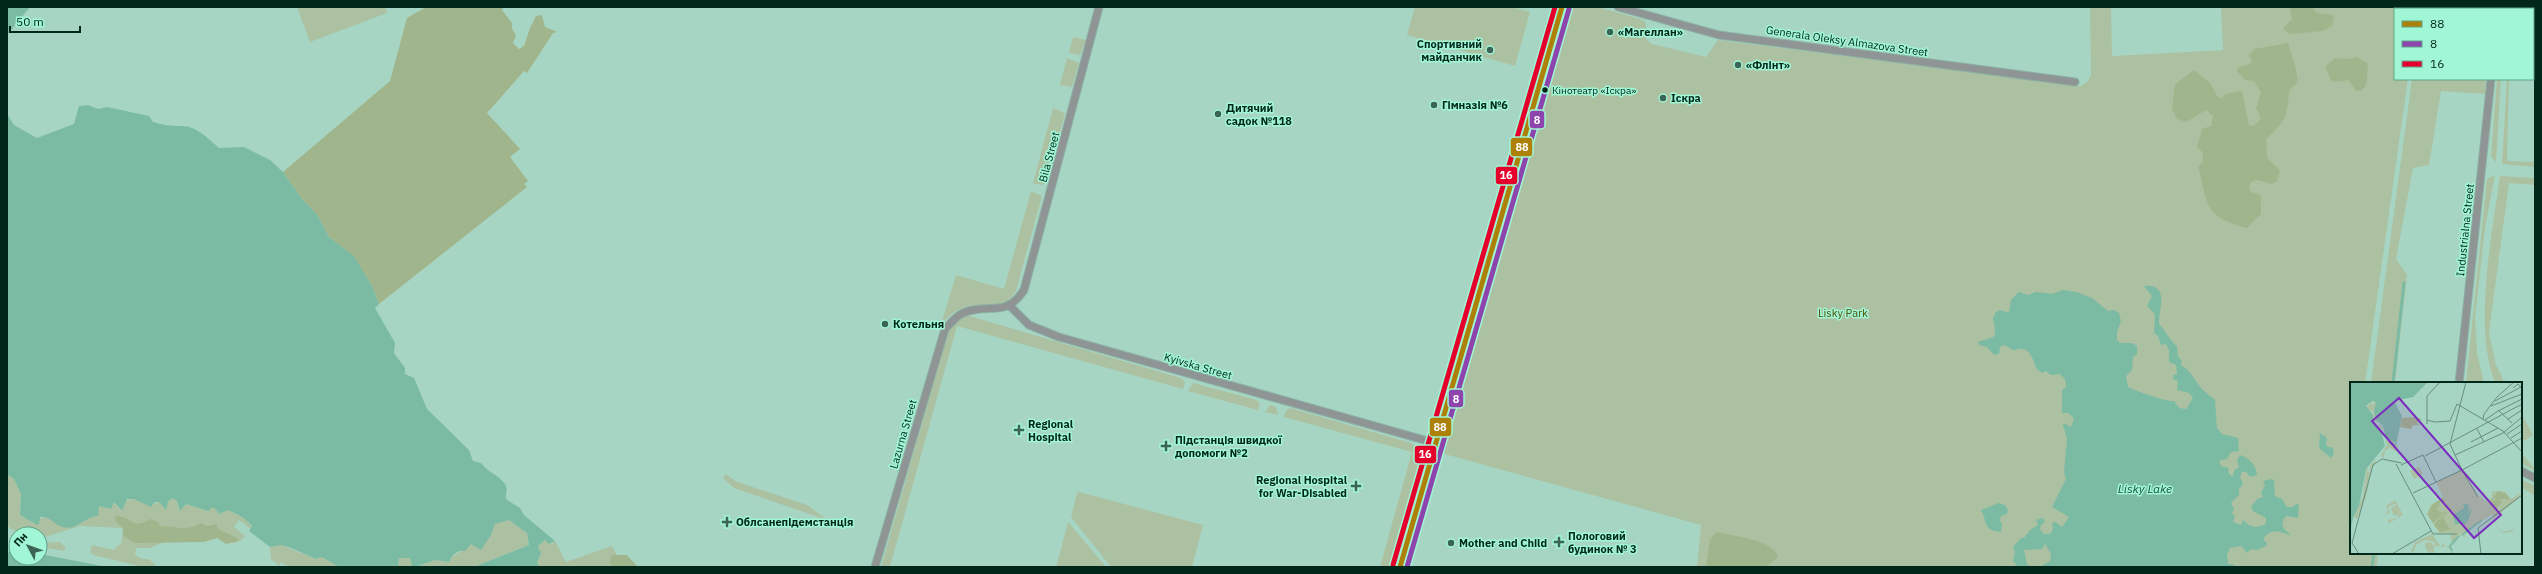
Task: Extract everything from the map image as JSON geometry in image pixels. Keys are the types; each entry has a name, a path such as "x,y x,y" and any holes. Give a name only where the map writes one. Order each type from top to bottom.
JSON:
{"main road":[{"path":"1400,567 1562,7"}],"street":[{"name":"Bila Street","path":"1009,305 1016,303 1024,290 1099,7"},
{"name":"Generala Oleksy Almazova Street","path":"1618,7 1719,35 2075,82"},
{"name":"Industrialna Street","path":"2459,382 2491,80"},
{"name":"Lazurna Street","path":"875,567 945,330 962,313 977,308 997,309 1009,305"},
{"name":"Kyivska Street","path":"1009,305 1029,325 1059,337 1435,443"},
{"path":"2522,472 2535,478"}],"green space":[{"path":"297,7 385,7 387,13 310,42"},
{"name":"Спортивний майданчик","path":"1415,7 1512,7 1530,12 1515,66 1407,35"},
{"name":"Lisky Park","path":"1570,7 1598,7 1643,20 1646,23 1646,39 1652,44 1706,57 1718,40 2080,86 2087,82 2091,75 2090,7 2111,7 2112,56 2223,50 2221,7 2418,7 2394,8 2394,80 2408,80 2365,382 2350,382 2350,554 2378,554 2377,567 1697,567 1701,525 1441,453"},
{"path":"2419,7 2491,7 2491,8"},
{"path":"1073,37 1086,40 1080,55 1069,53"},
{"path":"1067,58 1079,63 1072,87 1060,85"},
{"path":"2412,80 2486,80 2485,94 2441,91 2429,165 2413,168 2396,259 2407,275 2395,382 2371,382"},
{"path":"2497,80 2501,80 2496,162 2491,157"},
{"path":"2507,80 2509,80 2507,161 2535,162 2535,167 2502,164"},
{"path":"1053,108 1065,113 1046,183 1042,185 1033,183"},
{"path":"2495,175 2485,228 2475,317 2477,353 2484,382 2466,382 2487,179"},
{"path":"2500,176 2535,178 2535,185 2509,183 2489,332 2496,365 2504,382 2495,382 2485,335 2486,281"},
{"path":"1031,191 1042,196 1016,291 1011,298 999,304 992,306 971,306 960,309 951,315 941,325 956,275 1004,289"},
{"path":"966,315 1181,378 1185,382 1183,389 957,326 890,567 881,567 949,329 959,317"},
{"path":"1193,383 1257,400 1260,404 1258,410 1188,391"},
{"path":"1270,405 1276,407 1278,415 1265,412"},
{"path":"1290,408 1411,443 1421,450 1424,462 1396,562 1391,567 1380,567 1412,452 1284,417 1285,412"},
{"path":"2522,415 2533,435 2524,441 2522,438"},
{"path":"2522,454 2535,469 2535,471 2522,464"},
{"path":"7,474 14,479 21,494 20,515 33,523 47,518 64,526 71,527 78,525 94,514 99,506 110,509 114,502 121,511 126,500 134,499 150,506 159,502 166,510 168,501 173,498 177,501 179,510 186,504 208,511 213,506 222,512 227,510 245,518 252,527 251,529 239,520 234,527 245,536 236,543 228,543 217,538 201,541 165,543 151,548 136,548 135,555 142,559 149,559 157,567 143,567 93,555 90,552 92,545 114,550 118,545 121,545 123,528 80,526 48,536 48,526 7,525"},
{"path":"726,474 735,481 807,505 829,521 828,526 824,519 734,488 723,478"},
{"path":"2522,480 2535,486 2535,496 2522,488"},
{"path":"1079,492 1203,525 1192,567 1111,567 1071,517 1077,493"},
{"path":"509,520 527,533 529,545 474,567 415,567 435,560 449,562 454,556 471,544 481,549 491,535 494,524"},
{"path":"1069,523 1106,567 1056,567"},
{"path":"545,540 552,544 555,541 566,562 612,546 617,555 612,555 609,562 612,567 539,567 537,562 541,554 538,546"},
{"path":"60,542 66,548 64,551 48,548 48,543"},
{"path":"281,545 316,559 323,557 339,567 288,567 281,562 279,566 271,559 270,547"},
{"path":"399,558 410,558 415,567 398,567"}],"shaded area":[{"path":"426,7 504,7 502,10 512,23 512,29 516,35 513,43 519,49 524,46 536,16 542,15 545,27 557,32 553,33 527,73 524,71 487,113 520,149 510,157 528,181 524,184 527,187 379,304 372,286 354,257 329,237 318,216 302,199 283,172 390,81 407,18"},
{"path":"2290,7 2312,7 2317,13 2334,15 2332,26 2323,31 2290,34 2283,29 2292,19"},
{"path":"2288,43 2296,69 2298,82 2289,90 2288,106 2284,118 2266,139 2267,158 2280,170 2277,181 2272,184 2257,180 2251,182 2249,187 2251,192 2261,195 2261,214 2247,228 2223,219 2215,214 2210,208 2198,166 2203,162 2203,153 2197,147 2202,129 2211,126 2213,116 2206,110 2186,122 2177,119 2172,109 2175,84 2194,70 2211,84 2217,96 2222,98 2225,94 2242,91 2249,126 2255,125 2261,118 2256,108 2261,92 2254,81 2245,80 2237,71 2239,67 2248,65 2252,62 2249,55 2255,49"},
{"path":"2357,57 2368,64 2366,85 2361,91 2355,90 2349,80 2332,82 2325,67 2335,58 2347,59"},
{"path":"115,516 125,518 139,524 150,519 158,522 160,526 181,528 196,526 201,523 207,526 217,524 218,529 237,538 238,541 226,544 217,538 204,542 134,543 123,535 123,528 116,521"},
{"path":"1717,532 1742,537 1769,546 1775,551 1778,557 1766,567 1706,567 1710,539"},
{"path":"612,555 627,555 638,567 612,567 609,562"}],"water":[{"path":"7,7 30,7 7,35"},
{"path":"88,105 98,109 107,107 149,116 153,122 160,124 170,126 186,126 202,133 219,148 244,147 270,160 283,172 302,199 318,216 329,237 354,256 372,286 379,304 375,308 395,343 394,353 405,368 405,374 414,378 427,409 469,450 473,461 481,463 505,484 507,490 507,500 520,508 524,515 555,541 549,544 545,540 538,546 541,554 537,562 539,567 474,567 529,545 527,533 509,520 495,524 491,535 481,550 471,544 465,551 456,553 449,562 435,560 415,567 412,566 410,558 399,558 398,567 393,565 393,567 339,567 322,557 316,559 281,545 270,547 249,531 252,526 243,518 227,510 220,514 213,507 208,511 186,504 180,511 177,501 173,498 168,501 166,510 159,502 155,502 151,507 134,499 127,499 122,511 114,502 111,509 99,506 98,516 89,518 73,527 68,528 60,526 44,517 40,517 39,524 37,525 20,515 21,494 14,479 7,474 7,114 14,125 37,138 74,124 79,106"},
{"name":"Lisky Lake","path":"2144,286 2152,286 2158,289 2161,299 2159,324 2177,346 2178,356 2182,361 2181,365 2190,373 2203,390 2215,400 2217,428 2222,434 2238,438 2239,451 2231,452 2227,459 2219,461 2221,466 2229,468 2228,472 2232,477 2235,469 2239,468 2237,460 2240,455 2254,465 2257,475 2250,477 2246,472 2242,472 2240,477 2243,484 2239,489 2239,495 2231,503 2234,509 2232,514 2235,516 2233,522 2241,525 2243,520 2254,527 2266,524 2266,518 2253,511 2251,507 2257,499 2263,497 2261,493 2265,486 2263,481 2272,479 2274,480 2275,496 2282,499 2287,507 2293,507 2296,504 2299,505 2298,518 2286,516 2282,524 2286,531 2291,535 2276,531 2270,533 2263,539 2267,543 2266,546 2257,550 2251,549 2247,553 2241,546 2230,548 2227,555 2228,564 2233,564 2234,567 2040,567 2050,561 2051,554 2045,544 2042,549 2024,550 2027,564 2032,567 2015,567 2016,564 2013,561 2015,552 2013,547 2021,538 2024,538 2030,530 2038,525 2036,520 2043,518 2045,522 2041,525 2040,529 2044,534 2050,534 2053,529 2052,523 2055,522 2062,527 2069,517 2052,507 2066,479 2064,472 2067,439 2063,425 2064,423 2071,427 2074,418 2068,413 2062,413 2062,390 2066,387 2065,379 2060,374 2051,375 2046,371 2042,373 2036,368 2033,359 2026,350 2014,350 2005,345 2000,347 1999,354 1994,355 1987,347 1979,345 1978,342 1994,336 1995,330 1993,318 1996,312 2000,310 2009,313 2011,300 2019,292 2028,295 2036,292 2052,294 2063,290 2076,292 2092,298 2108,311 2114,310 2119,313 2121,321 2117,332 2117,340 2120,343 2132,343 2137,346 2137,354 2133,357 2132,370 2126,376 2128,387 2158,398 2174,401 2179,408 2186,409 2193,398 2189,393 2177,390 2178,381 2173,379 2173,375 2177,374 2176,365 2169,362 2169,350 2166,344 2161,345 2158,336 2154,333 2155,314 2147,306 2152,296"},
{"path":"2320,433 2327,438 2326,446 2333,448 2334,454 2331,458 2319,448"},
{"path":"1999,503 2005,505 2008,510 2007,514 2001,516 2001,532 1995,531 1986,525 1981,510"},
{"path":"7,552 8,566 48,566 48,556 107,567 7,567"}],"waterway":[{"path":"2393,382 2404,283"},
{"path":"2372,567 2374,554"}],"transit line":[{"name":"16","path":"1393,565 1555,7"},
{"name":"88","path":"1400,567 1562,7"},
{"name":"8","path":"1407,567 1569,9"}],"place":[{"name":"«Магеллан»","path":"1610,32"},
{"name":"Спортивний майданчик","path":"1490,50"},
{"name":"«Флінт»","path":"1738,65"},
{"name":"Кінотеатр «Іскра»","path":"1545,90"},
{"name":"Іскра","path":"1663,98"},
{"name":"Гімназія №6","path":"1434,105"},
{"name":"Дитячий садок №118","path":"1218,114"},
{"name":"Котельня","path":"885,324"},
{"name":"Regional Hospital","path":"1019,430"},
{"name":"Підстанція швидкої допомоги №2","path":"1166,446"},
{"name":"Regional Hospital for War-Disabled","path":"1356,486"},
{"name":"Облсанепідемстанція","path":"727,522"},
{"name":"Пологовий будинок № 3","path":"1559,542"},
{"name":"Mother and Child","path":"1451,543"}]}
